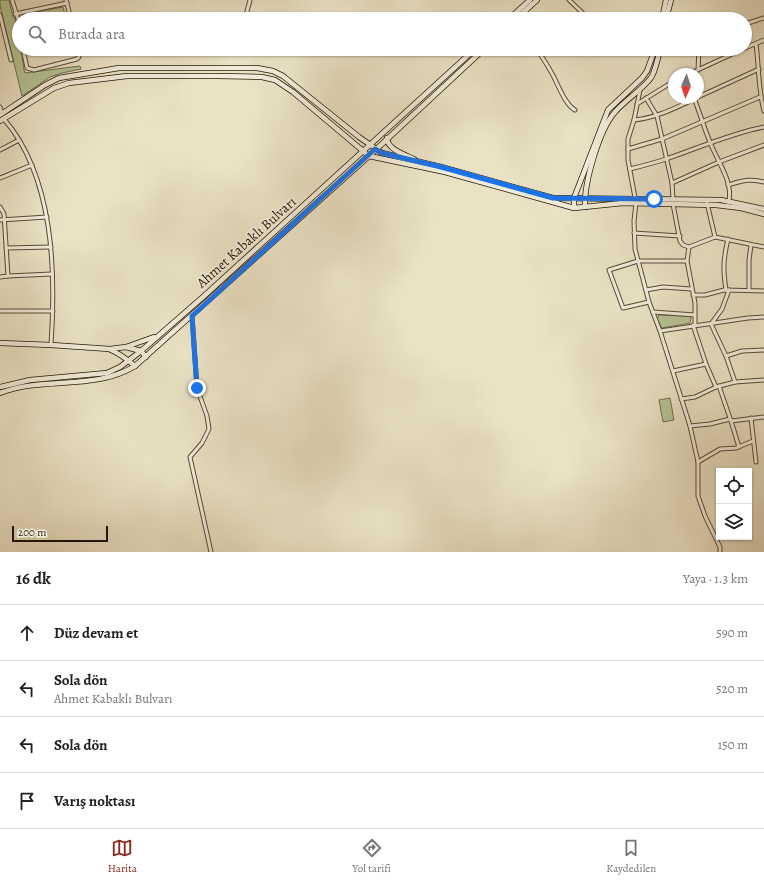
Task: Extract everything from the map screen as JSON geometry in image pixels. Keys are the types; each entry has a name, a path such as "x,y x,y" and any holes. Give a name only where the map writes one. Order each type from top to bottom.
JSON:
{"street":[{"path":"12,0 15,12"},
{"path":"247,12 250,0"},
{"path":"517,12 530,0"},
{"path":"524,12 536,0"},
{"path":"570,0 581,12"},
{"path":"663,12 666,0"},
{"path":"668,12 672,0"},
{"path":"23,12 67,1 69,12"},
{"path":"0,15 2,30 11,60"},
{"path":"752,22 764,18"},
{"path":"752,46 764,40"},
{"path":"756,44 761,69 760,97 764,111"},
{"path":"24,56 27,68 34,70 77,59 79,56"},
{"name":"Ahmet Kabaklı Bulvarı","path":"0,387 30,380 107,373 120,367 141,351 203,297 468,56"},
{"name":"Ahmet Kabaklı Bulvarı","path":"0,393 25,386 84,382 108,378 120,374 135,366 369,156 476,56"},
{"path":"541,56 550,69 567,101 575,110"},
{"path":"574,208 574,198 608,110 645,75 653,56"},
{"path":"585,207 584,198 586,184 608,122 624,101 653,75 658,56"},
{"path":"698,68 699,56"},
{"path":"702,68 729,56"},
{"path":"1,117 45,85 58,78 119,68 257,68 273,71 284,76 382,153 553,198 673,202 729,201 764,209"},
{"path":"704,94 761,69"},
{"path":"1,117 54,88 69,82 127,76 262,77 275,80 293,92 369,156 445,172 574,208 636,201"},
{"path":"637,104 668,85"},
{"path":"640,88 634,120 628,139 630,169 636,201 634,232 638,261 649,302 654,312 690,426 698,462 698,496 705,516 720,547 720,552"},
{"path":"628,149 662,139 760,97"},
{"path":"646,98 657,116 672,183 673,202 680,241 683,245 689,247 716,236 764,247"},
{"path":"634,120 647,119 657,116 683,104"},
{"path":"698,104 702,121 728,185 730,194 729,201"},
{"path":"0,107 1,117 19,140 32,165 47,217 51,247 52,274 53,311 51,345"},
{"path":"630,169 666,159 710,142 764,127"},
{"path":"387,138 388,143 400,152 423,163"},
{"path":"0,150 19,140"},
{"path":"672,183 719,162 764,145"},
{"path":"0,178 32,165"},
{"path":"728,185 745,180 764,182"},
{"path":"707,202 764,214"},
{"path":"707,202 716,236"},
{"path":"0,207 4,214 5,220 8,276"},
{"path":"0,220 47,217"},
{"path":"634,232 680,236"},
{"path":"711,324 722,309 728,290 723,273 723,257 728,239"},
{"path":"749,290 751,245"},
{"path":"6,248 51,247"},
{"path":"689,247 687,261 693,295 695,315 694,325 706,364 731,420 739,446"},
{"path":"649,302 623,308 609,270 638,261 687,261"},
{"path":"0,277 52,274"},
{"path":"646,290 663,287 691,289"},
{"path":"693,295 705,295 728,290 764,291"},
{"path":"0,311 53,311"},
{"path":"654,312 695,315"},
{"path":"192,316 197,388 207,416 209,429 202,443 190,457 211,552"},
{"path":"660,331 694,325 764,317"},
{"path":"711,324 726,356 735,382"},
{"path":"0,343 110,349 126,347 158,336"},
{"path":"126,347 141,351 146,357"},
{"path":"110,349 119,352 135,366"},
{"path":"726,356 742,351 764,350"},
{"path":"673,372 706,364"},
{"path":"681,399 695,397 717,387 735,382 764,380"},
{"path":"690,426 764,417"},
{"path":"751,418 756,462"},
{"path":"698,462 720,449 739,446 753,441"}],"green space":[{"path":"0,0 9,0 12,13 12,55 0,6"},
{"path":"63,7 64,12 36,12"},
{"path":"12,56 22,56 25,73 80,66 81,69 50,77 22,96"},
{"path":"659,315 690,316 691,318 690,323 662,328 657,319"},
{"path":"670,398 674,420 663,422 659,400"}],"route":[{"path":"197,388 192,316 375,149 382,153 441,167 558,199 654,199"}]}
